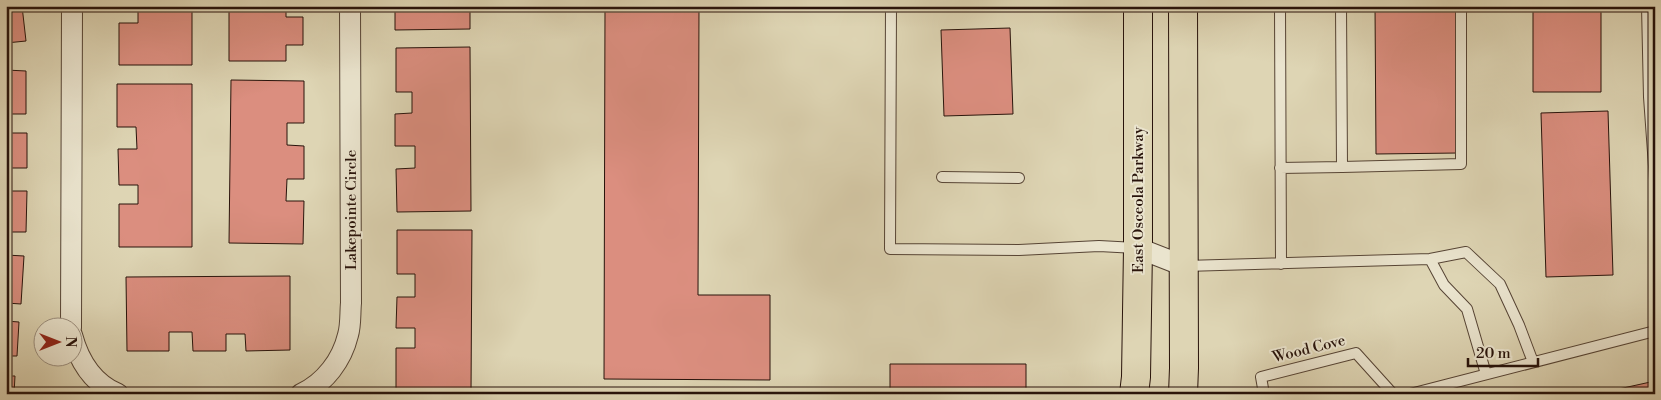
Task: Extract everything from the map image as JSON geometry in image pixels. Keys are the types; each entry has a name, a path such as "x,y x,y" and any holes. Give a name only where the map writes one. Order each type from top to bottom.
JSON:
{"main road":[{"name":"East Osceola Parkway","path":"1134,394 1136,377 1138,248 1138,6"},
{"path":"1183,6 1183,394"}],"street":[{"path":"71,318 72,6"},
{"name":"Lakepointe Circle","path":"301,394 317,384 332,370 342,352 349,333 351,303 350,6"},
{"path":"1138,248 1184,266"},
{"path":"82,362 90,374 101,384 118,394"}],"lane":[{"path":"891,6 890,249 1019,250 1099,246 1138,248"},
{"path":"1280,6 1280,264"},
{"path":"1341,6 1342,167"},
{"path":"1280,168 1461,164 1461,6"},
{"path":"1647,6 1652,65 1649,97 1655,180"},
{"path":"942,177 1019,178"},
{"path":"1184,266 1430,259 1466,252 1500,284 1519,325 1533,362"},
{"path":"1430,259 1444,285 1467,309 1486,374"},
{"path":"1410,394 1655,331"},
{"name":"Wood Cove","path":"1264,394 1261,377 1356,353 1393,394"}],"building":[{"path":"6,6 22,6 26,41 6,43"},
{"path":"138,6 192,6 192,65 119,65 119,23 138,23"},
{"path":"229,6 286,6 286,17 303,17 303,45 286,45 286,61 229,61"},
{"path":"395,6 470,6 470,29 395,30"},
{"path":"605,6 699,6 698,295 770,295 770,380 604,379"},
{"path":"1375,6 1457,6 1458,153 1376,154"},
{"path":"1533,6 1601,6 1601,92 1533,92"},
{"path":"1010,28 1013,114 944,116 941,30"},
{"path":"470,47 471,211 397,212 396,169 415,168 415,146 395,146 395,114 412,113 412,92 396,92 396,48"},
{"path":"6,70 26,71 26,114 8,114 8,133 27,133 27,168 8,168 8,191 27,191 26,232 6,232"},
{"path":"231,80 304,81 304,123 287,123 287,145 304,146 304,179 287,179 286,201 304,201 303,244 229,243"},
{"path":"117,84 192,84 192,247 119,247 119,204 138,204 138,185 119,185 118,149 137,149 136,127 117,127"},
{"path":"1608,111 1613,275 1546,277 1541,113"},
{"path":"397,230 472,230 471,393 396,393 396,348 415,348 415,328 396,328 397,297 415,297 415,274 397,274"},
{"path":"6,255 24,256 21,304 6,303"},
{"path":"290,276 290,350 246,351 245,334 226,334 226,351 193,351 192,332 169,332 169,351 127,351 126,277"},
{"path":"6,321 19,322 17,356 6,356"},
{"path":"890,364 1026,364 1026,394 890,394"},
{"path":"6,376 15,376 14,394 6,394"},
{"path":"1655,381 1655,394 1605,394 1605,392"}]}
